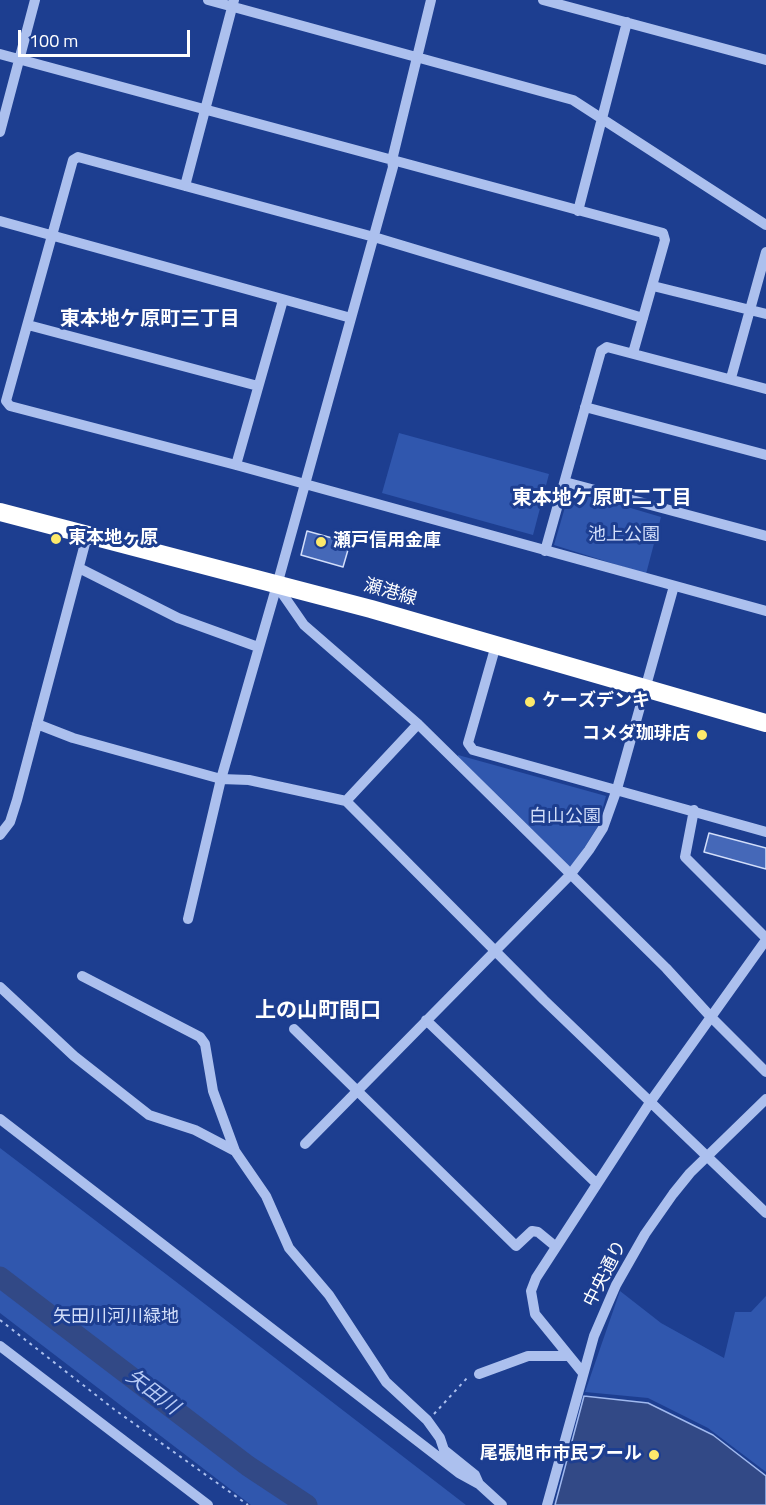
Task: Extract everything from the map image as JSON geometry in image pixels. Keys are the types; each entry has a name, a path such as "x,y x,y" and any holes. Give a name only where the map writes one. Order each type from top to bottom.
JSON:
{"highway":[{"name":"瀬港線","path":"0,512 496,645 766,723"}],"street":[{"path":"0,132 35,0"},
{"path":"208,0 233,3 416,59 573,100 766,225"},
{"path":"188,919 221,779 393,166 392,160 431,0"},
{"path":"543,0 766,60"},
{"path":"185,186 233,3"},
{"path":"578,211 627,22"},
{"path":"0,54 665,236 633,353"},
{"path":"643,318 374,237 78,157 73,160 6,401 10,406 236,465 766,610"},
{"path":"0,221 351,318"},
{"path":"731,378 766,252"},
{"path":"653,286 766,314"},
{"path":"236,465 283,300"},
{"path":"28,325 258,386"},
{"path":"545,550 601,351 607,346 766,389"},
{"path":"585,407 766,455"},
{"path":"565,482 766,536"},
{"path":"0,835 10,822 87,536"},
{"path":"79,568 178,618 258,647"},
{"path":"277,585 304,625 418,724 666,968 766,1072"},
{"path":"305,1144 570,874 603,828 617,789 674,586"},
{"path":"496,645 468,743 473,750 766,832"},
{"path":"37,724 73,738 221,779 249,780 346,801 495,951 766,1213"},
{"path":"346,801 418,724"},
{"path":"583,1373 544,1327 532,1304 531,1291 536,1278 651,1101 766,939 685,856 694,810"},
{"path":"82,976 200,1037 205,1044 213,1090 236,1151 266,1196 289,1248 329,1296 386,1382 427,1420 440,1438 444,1450 475,1475 479,1484"},
{"path":"0,987 74,1056 149,1115 195,1130 236,1151"},
{"path":"426,1020 597,1184"},
{"path":"294,1029 516,1246 532,1231 538,1232 555,1246"},
{"name":"中央通り","path":"547,1505 598,1326 628,1264 673,1194 766,1099"},
{"path":"0,1119 459,1473 479,1484 502,1505"},
{"path":"0,1346 208,1505"},
{"path":"479,1374 528,1356 568,1356"}],"path":[{"path":"0,1320 115,1410 248,1505"},
{"path":"427,1420 450,1397 465,1377 479,1374"}],"green space":[{"path":"399,433 549,474 533,535 382,493"},
{"name":"池上公園","path":"570,490 661,517 646,574 554,545"},
{"name":"白山公園","path":"458,755 606,796 598,826 571,869 458,759"},
{"name":"矢田川河川緑地","path":"0,1148 466,1505 251,1505 0,1313"},
{"path":"620,1291 661,1323 724,1358 735,1312 751,1312 766,1296 766,1472 708,1428 648,1398 585,1392"}],"shaded area":[{"name":"尾張旭市市民プール","path":"584,1396 648,1403 713,1435 766,1476 766,1505 555,1505"}],"building":[{"path":"307,531 350,543 343,567 301,555"},
{"path":"709,833 766,848 766,869 704,852"}],"waterway":[{"name":"矢田川","path":"0,1277 248,1466 307,1505"}],"place":[{"name":"東本地ヶ原","path":"56,539"},
{"name":"瀬戸信用金庫","path":"321,542"},
{"name":"ケーズデンキ","path":"530,702"},
{"name":"コメダ珈琲店","path":"702,735"},
{"name":"尾張旭市市民プール","path":"654,1455"}],"district":[{"name":"東本地ケ原町三丁目","path":"150,320"},
{"name":"東本地ケ原町二丁目","path":"602,499"},
{"name":"上の山町間口","path":"318,1012"}]}
